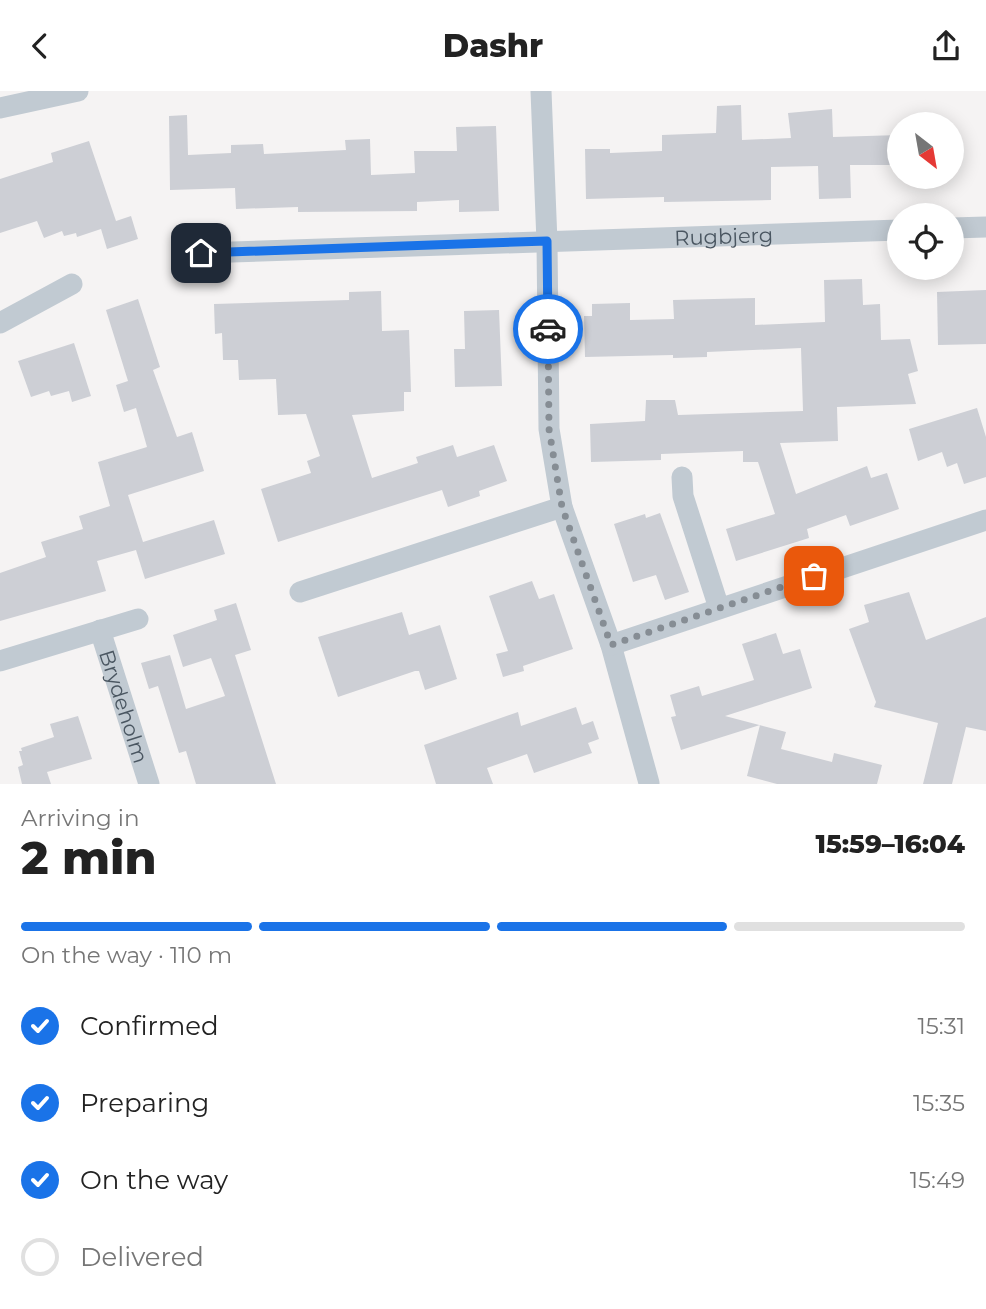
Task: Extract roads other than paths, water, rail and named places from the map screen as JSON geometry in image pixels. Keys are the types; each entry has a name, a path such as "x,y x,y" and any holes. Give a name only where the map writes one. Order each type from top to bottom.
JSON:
{"street":[{"path":"0,108 78,91"},
{"path":"541,91 547,241 549,429 562,507 611,645 651,784 639,784"},
{"path":"964,228 986,227"},
{"name":"Rugbjerg","path":"201,253 887,230"},
{"path":"0,323 72,284"},
{"path":"682,477 683,496 719,608"},
{"path":"300,591 562,507"},
{"path":"611,645 986,520"},
{"name":"Brydeholm","path":"0,661 138,619"},
{"name":"Brydeholm","path":"100,630 149,784"}]}
